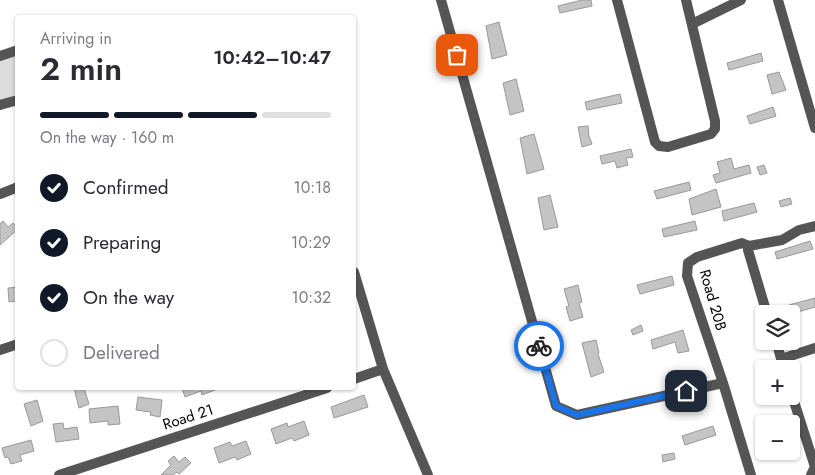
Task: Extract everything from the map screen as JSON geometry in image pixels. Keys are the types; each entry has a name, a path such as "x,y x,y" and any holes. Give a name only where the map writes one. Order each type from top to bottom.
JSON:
{"street":[{"path":"441,0 556,406 577,415 723,383"},
{"path":"617,0 655,142 659,146 668,147 711,134 715,129 716,121 686,0"},
{"path":"692,24 741,0"},
{"path":"778,0 815,128"},
{"path":"0,56 15,51"},
{"path":"0,106 15,101"},
{"path":"0,194 15,188"},
{"path":"764,305 748,250 749,246 782,240 798,230 815,226"},
{"name":"Road 20B","path":"749,246 742,243 697,257 688,263 687,276 723,383 751,475"},
{"path":"356,279 383,369 428,475"},
{"path":"0,350 15,345"},
{"path":"790,360 815,348"},
{"path":"356,378 383,369"},
{"name":"Road 21","path":"59,475 321,390"},
{"path":"795,405 815,467 811,475"}],"shaded area":[{"path":"15,51 15,101 0,105 0,56"}],"building":[{"path":"582,0 591,0 592,6 560,13 558,6"},
{"path":"499,22 507,55 492,59 486,26"},
{"path":"761,53 763,61 729,70 727,63"},
{"path":"779,72 786,90 772,94 767,75"},
{"path":"516,79 524,111 510,115 503,83"},
{"path":"620,94 622,103 587,110 585,102"},
{"path":"773,107 776,116 750,124 747,116"},
{"path":"588,126 589,138 592,144 582,147 578,127"},
{"path":"534,134 544,169 527,174 520,138"},
{"path":"631,149 633,157 626,158 628,165 617,168 615,161 602,164 600,156"},
{"path":"731,158 734,169 749,165 751,173 716,183 713,175 720,173 717,162"},
{"path":"764,165 767,173 760,175 757,167"},
{"path":"689,182 691,190 657,199 654,191"},
{"path":"716,189 721,207 692,215 689,199"},
{"path":"550,195 558,227 544,230 538,198"},
{"path":"790,198 792,204 781,207 779,201"},
{"path":"754,203 757,212 724,221 722,211"},
{"path":"3,221 8,227 13,223 15,232 0,245 0,224"},
{"path":"695,221 697,230 664,237 662,229"},
{"path":"810,241 813,249 777,259 775,252"},
{"path":"672,276 674,285 640,294 637,285"},
{"path":"578,285 582,302 579,303 583,317 570,321 566,307 569,306 564,289"},
{"path":"15,287 15,301 9,302 8,288"},
{"path":"815,298 815,307 800,311 800,305 789,305"},
{"path":"641,325 643,331 633,335 631,330"},
{"path":"683,330 689,351 678,353 675,342 653,349 651,340"},
{"path":"596,340 604,372 591,377 582,343"},
{"path":"74,390 85,390 89,404 79,408"},
{"path":"183,390 215,390 202,395 201,391 185,397"},
{"path":"364,395 368,407 334,418 331,407"},
{"path":"138,397 162,400 160,417 150,415 151,412 136,410"},
{"path":"37,400 43,421 31,426 24,404"},
{"path":"118,406 120,424 108,425 108,421 90,423 89,409"},
{"path":"304,421 309,435 294,441 292,438 276,444 271,429 287,423 288,427"},
{"path":"63,423 64,429 77,427 79,439 56,442 53,424"},
{"path":"713,426 716,435 685,445 682,436"},
{"path":"31,440 34,451 20,455 22,461 11,464 8,457 5,458 2,448"},
{"path":"246,441 251,454 237,460 235,457 219,463 214,448 230,442 232,446"},
{"path":"674,453 675,459 663,462 662,455"},
{"path":"174,456 179,462 185,457 191,463 179,474 177,472 173,475 161,475 171,465 168,461"}],"way so far":[{"path":"457,55 539,346"}],"route":[{"path":"539,346 556,406 577,415 686,391"}]}
